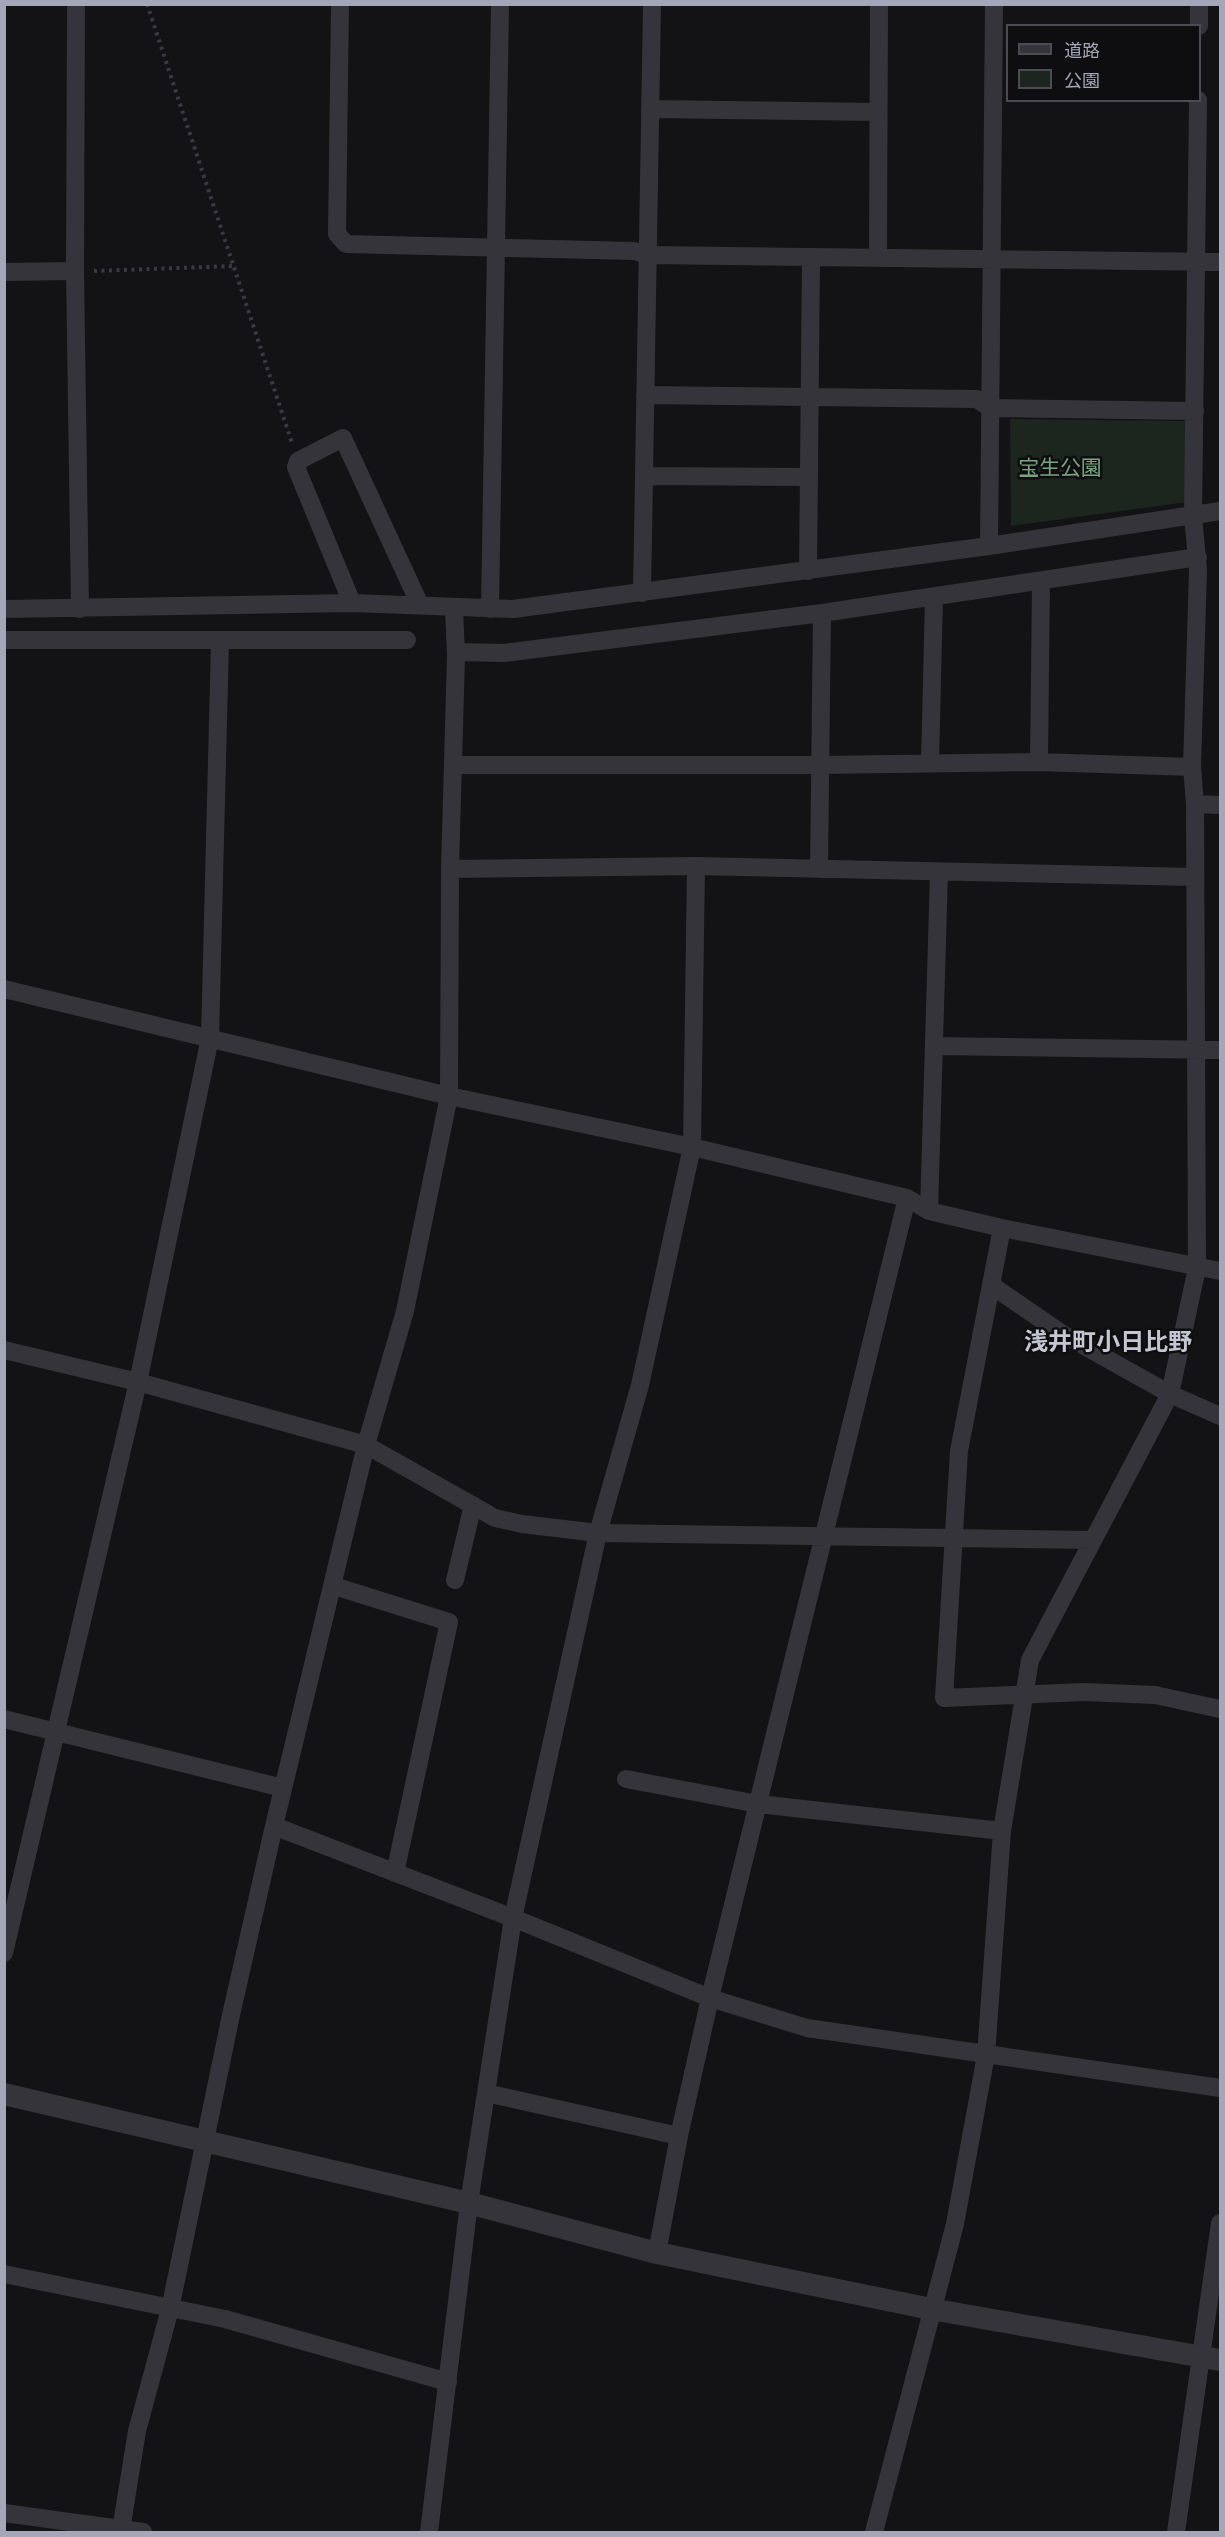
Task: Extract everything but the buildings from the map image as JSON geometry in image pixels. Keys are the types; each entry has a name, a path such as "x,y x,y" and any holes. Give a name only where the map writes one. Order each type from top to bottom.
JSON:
{"street":[{"path":"76,4 75,271 80,609"},
{"path":"340,4 337,234 346,244 634,251 647,255 1221,262"},
{"path":"490,609 500,4"},
{"path":"642,593 652,4"},
{"path":"878,258 879,4"},
{"path":"989,546 994,4"},
{"path":"1199,4 1199,24"},
{"path":"874,2532 955,2224 986,2055 1002,1831 1030,1660 1170,1394 1197,1268 1194,1050 1195,804 1192,767 1198,556 1193,516 1198,102"},
{"path":"650,109 878,112"},
{"path":"808,571 811,257"},
{"path":"4,272 75,271"},
{"path":"645,395 977,399 990,408 1195,411"},
{"path":"352,603 296,467 298,461 343,438 420,605"},
{"path":"644,476 809,477"},
{"path":"4,609 352,603 513,609 989,546 1221,511"},
{"path":"456,652 504,653 822,613 1198,556"},
{"path":"1039,762 1041,581"},
{"path":"930,764 934,597"},
{"path":"121,2530 136,2430 170,2308 274,1826 366,1445 405,1311 449,1096 450,869 455,765 456,652 453,608"},
{"path":"819,869 822,613"},
{"path":"4,640 407,640"},
{"path":"4,1953 138,1382 210,1038 220,641"},
{"path":"455,765 819,765 1039,762 1192,767"},
{"path":"1195,804 1221,805"},
{"path":"450,869 696,866 1194,877"},
{"path":"431,2532 469,2203 513,1918 598,1533 640,1385 692,1147 696,866"},
{"path":"928,1210 939,873"},
{"path":"4,989 449,1096 692,1147 907,1198 928,1210 1002,1228 1221,1271"},
{"path":"934,1046 1221,1050"},
{"path":"657,2253 679,2136 710,1998 907,1198"},
{"path":"1002,1228 960,1451 944,1698 1084,1692 1155,1695 1221,1708"},
{"path":"991,1285 1061,1333 1170,1394 1221,1416"},
{"path":"4,1350 138,1382 366,1445 495,1518 513,1522 598,1533 1092,1540"},
{"path":"455,1580 473,1505"},
{"path":"333,1586 449,1622 395,1873"},
{"path":"4,1719 56,1730 283,1788"},
{"path":"626,1779 758,1804 1002,1831"},
{"path":"274,1826 513,1918 710,1998 807,2028 1221,2088"},
{"path":"486,2093 679,2136"},
{"path":"4,2094 204,2143 469,2203 657,2253 931,2309 1210,2358"},
{"path":"1176,2532 1210,2358 1221,2223"},
{"path":"4,2274 225,2319 448,2382"},
{"path":"4,2513 143,2532"}],"path":[{"path":"147,4 298,461"},
{"path":"75,271 234,266"}],"green space":[{"name":"宝生公園","path":"1010,419 1185,421 1187,502 1011,526"}],"district":[{"name":"浅井町小日比野","path":"1108,1343"}]}
